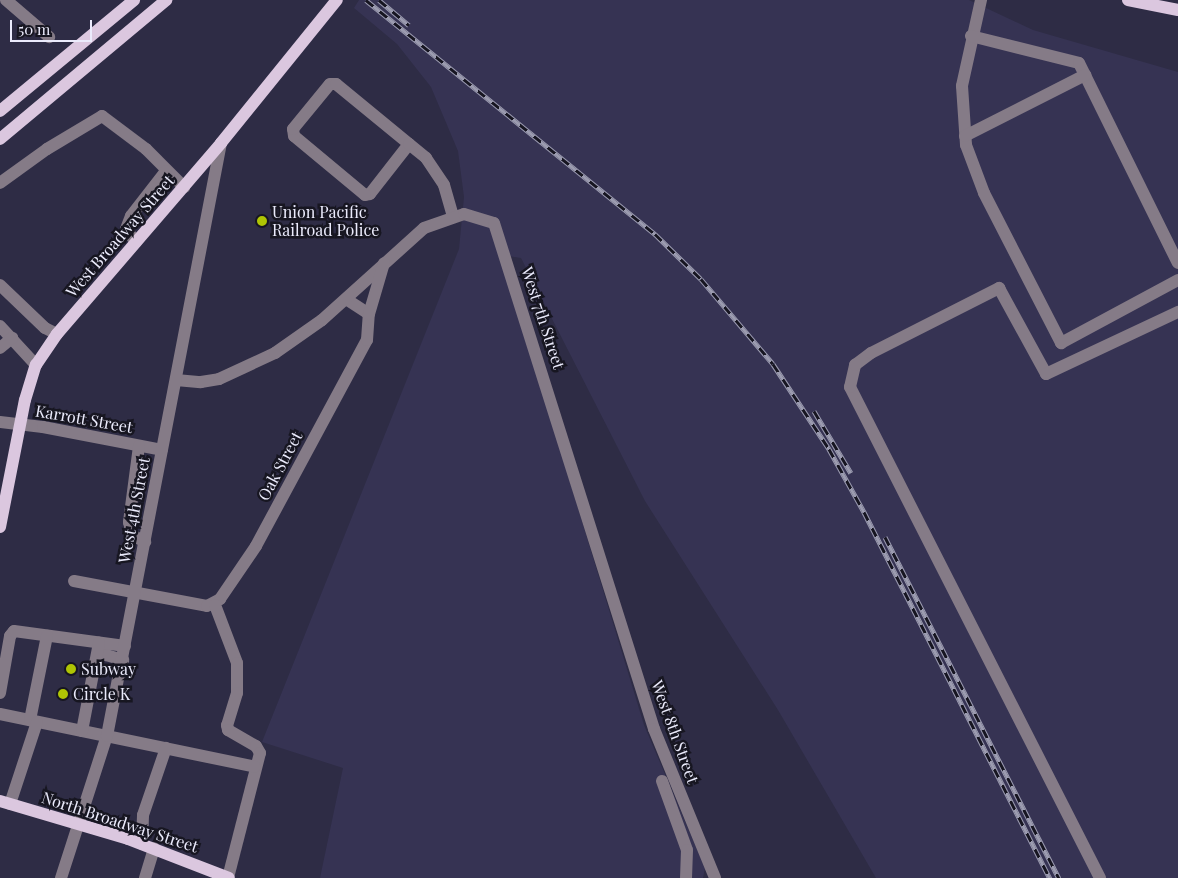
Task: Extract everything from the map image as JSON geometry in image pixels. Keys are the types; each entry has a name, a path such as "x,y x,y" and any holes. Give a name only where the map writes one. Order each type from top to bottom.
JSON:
{"main road":[{"path":"0,111 134,0"},
{"path":"0,139 166,0"},
{"name":"West Broadway Street","path":"0,526 21,424 36,365 57,334 221,143 336,0"},
{"path":"1128,0 1173,6"},
{"name":"North Broadway Street","path":"5,802 148,846 228,878"}],"street":[{"path":"4,1 50,37"},
{"path":"980,4 962,86 965,136 972,165 984,193 1062,343 1178,280"},
{"path":"972,36 1079,63 1178,263"},
{"path":"965,136 1085,75"},
{"path":"409,144 370,194 365,195 294,136 293,129 330,84 336,84 409,144 426,158 444,185 453,217"},
{"path":"0,183 47,149 102,116 146,149 184,187"},
{"name":"West 4th Street","path":"61,878 107,736 221,143"},
{"path":"136,242 126,229 131,216 166,171"},
{"name":"West 7th Street","path":"346,299 424,228 453,217 469,214 494,223 613,594"},
{"name":"Oak Street","path":"215,605 256,546 367,340 369,314 384,263"},
{"path":"0,285 45,328 57,334"},
{"path":"1100,878 850,387 855,365 871,353 1000,288 1046,374 1178,312"},
{"path":"176,380 210,381 258,362 299,337 346,299 369,314"},
{"path":"0,326 36,365"},
{"path":"0,348 12,338"},
{"name":"Karrott Street","path":"0,422 21,424 162,450"},
{"path":"139,446 129,522 132,535 145,542"},
{"path":"74,581 190,603 215,605 237,663 237,693 227,725 228,730 258,749 259,758 255,767 228,878"},
{"name":"West 8th Street","path":"613,594 654,729 715,878"},
{"path":"0,691 4,643 14,631 99,643 107,642 125,646"},
{"path":"5,802 34,721 47,636"},
{"path":"99,643 106,654 123,660"},
{"path":"82,731 99,643"},
{"path":"0,714 210,756 255,767"},
{"path":"145,878 148,846 143,815 166,748"},
{"path":"662,781 687,850 686,878"}],"shaded area":[{"path":"359,0 969,0 1033,30 1178,72 1178,878 876,878 778,710 645,501 521,258 501,255 644,725 705,868 703,878 320,878 343,768 262,742 459,249 464,197 458,151 431,87 397,44 354,8"}],"railway":[{"path":"366,0 655,234 701,279 773,364 829,449 864,512 1050,878"},
{"path":"379,0 409,25"},
{"path":"814,411 851,473"},
{"path":"885,537 1059,878"}],"place":[{"name":"Union Pacific Railroad Police","path":"262,221"},
{"name":"Subway","path":"71,669"},
{"name":"Circle K","path":"63,694"}]}
